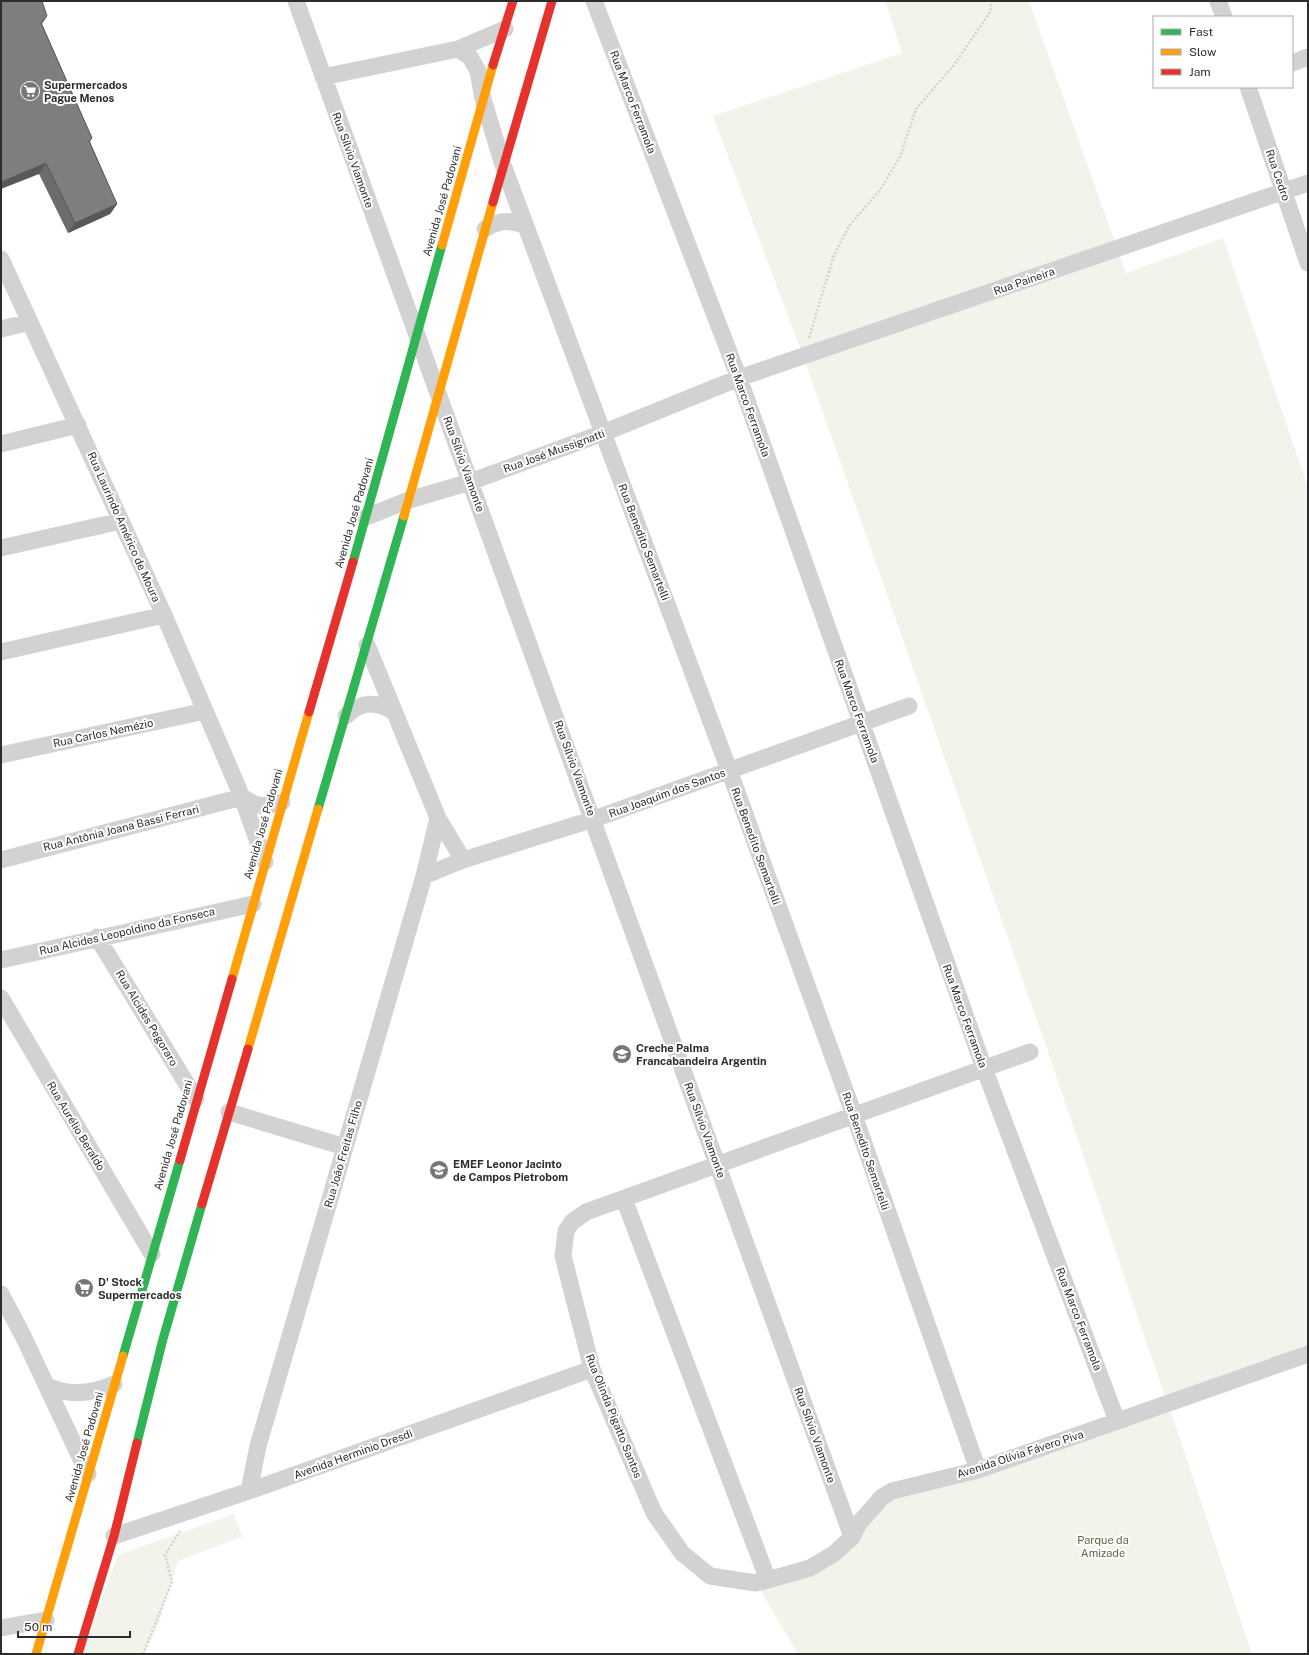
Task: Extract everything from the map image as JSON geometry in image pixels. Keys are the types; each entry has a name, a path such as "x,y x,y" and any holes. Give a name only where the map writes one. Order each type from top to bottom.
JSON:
{"street":[{"name":"Rua Sílvio Viamonte","path":"296,1 417,333 438,395 594,819 852,1537"},
{"name":"Avenida José Padovani","path":"36,1654 282,802 366,517 483,99 513,1"},
{"path":"78,1654 114,1536 163,1339 367,645 503,165 552,1"},
{"name":"Rua Marco Ferramola","path":"594,1 739,378 984,1068 1117,1421"},
{"path":"1218,1 1224,16"},
{"path":"323,77 458,49 505,29"},
{"name":"Rua Benedito Semartelli","path":"458,49 470,57 478,71 483,99 503,165 729,770 854,1115 978,1470"},
{"path":"1293,63 1308,57"},
{"name":"Rua Cedro","path":"1248,88 1308,263"},
{"name":"Rua Paineira","path":"739,378 1308,183"},
{"path":"485,229 492,225 507,221 526,226"},
{"name":"Rua Laurindo Américo de Moura","path":"1,259 164,615 242,798 265,862"},
{"path":"1,329 30,322"},
{"name":"Rua José Mussignatti","path":"366,517 409,500 470,482 603,433 739,378"},
{"path":"1,444 78,426"},
{"path":"1,548 121,521"},
{"path":"1,652 164,615"},
{"path":"367,645 438,818 463,860"},
{"path":"346,716 357,706 371,703 383,706 394,712"},
{"name":"Rua Joaquim dos Santos","path":"424,876 463,860 594,819 909,706"},
{"name":"Rua Carlos Nemézio","path":"1,754 205,711"},
{"path":"242,798 255,805 261,806 282,802"},
{"name":"Rua Antônia Joana Bassi Ferrari","path":"1,860 242,798"},
{"name":"Rua João Freitas Filho","path":"249,1491 258,1446 424,876 438,818"},
{"name":"Rua Alcides Leopoldino da Fonseca","path":"1,960 253,904"},
{"name":"Rua Alcides Pegoraro","path":"98,938 196,1099"},
{"name":"Rua Aurélio Beraldo","path":"1,998 152,1254"},
{"name":"Rua Olinda Pigatto Santos","path":"762,1582 710,1576 682,1553 654,1513 592,1369 563,1256 563,1244 566,1232 572,1222 586,1212 624,1200 1030,1052"},
{"path":"230,1112 345,1147"},
{"path":"624,1200 762,1582"},
{"path":"1,1294 47,1386 88,1474"},
{"name":"Avenida Olívia Fávero Piva","path":"762,1582 810,1568 836,1554 852,1537 860,1523 872,1508 882,1497 892,1491 978,1470 1308,1354"},
{"name":"Avenida Herminio Dresdi","path":"114,1536 249,1491 592,1369"},
{"path":"47,1386 57,1391 70,1393 104,1389 114,1384"},
{"path":"1,1628 46,1620"}],"path":[{"path":"803,356 834,255 849,226 880,190 900,157 916,109 954,65 990,12 992,1"},
{"path":"143,1654 172,1582 165,1555 182,1527"}],"green space":[{"path":"885,1 1029,1 1126,273 1223,238 1308,487 1308,1352 1167,1403 1047,1049 803,356 713,116 902,53"},
{"name":"Parque da Amizade","path":"1171,1412 1252,1654 798,1654 756,1583 812,1571 880,1504"},
{"path":"234,1514 242,1537 178,1561 158,1626 144,1654 82,1654 118,1555"}],"building":[{"name":"Supermercados Pague Menos","path":"1,1 42,1 47,16 41,23 92,138 89,141 117,204 75,223 46,163 1,182"}],"traffic: fast":[{"path":"353,562 442,245"},
{"path":"318,809 404,516"},
{"path":"123,1356 180,1160"},
{"path":"137,1443 163,1339 202,1204"}],"traffic: slow":[{"path":"442,245 493,65"},
{"path":"404,516 493,202"},
{"path":"232,979 309,712"},
{"path":"248,1049 318,809"},
{"path":"36,1654 123,1356"}],"traffic: jam":[{"path":"493,65 513,1"},
{"path":"493,202 552,1"},
{"path":"309,712 353,562"},
{"path":"180,1160 232,979"},
{"path":"202,1204 248,1049"},
{"path":"78,1654 114,1536 137,1443"}],"place":[{"name":"Supermercados Pague Menos","path":"30,91"},
{"name":"Creche Palma Francabandeira Argentin","path":"622,1054"},
{"name":"EMEF Leonor Jacinto de Campos Pietrobom","path":"439,1170"},
{"name":"D' Stock Supermercados","path":"84,1288"}]}
